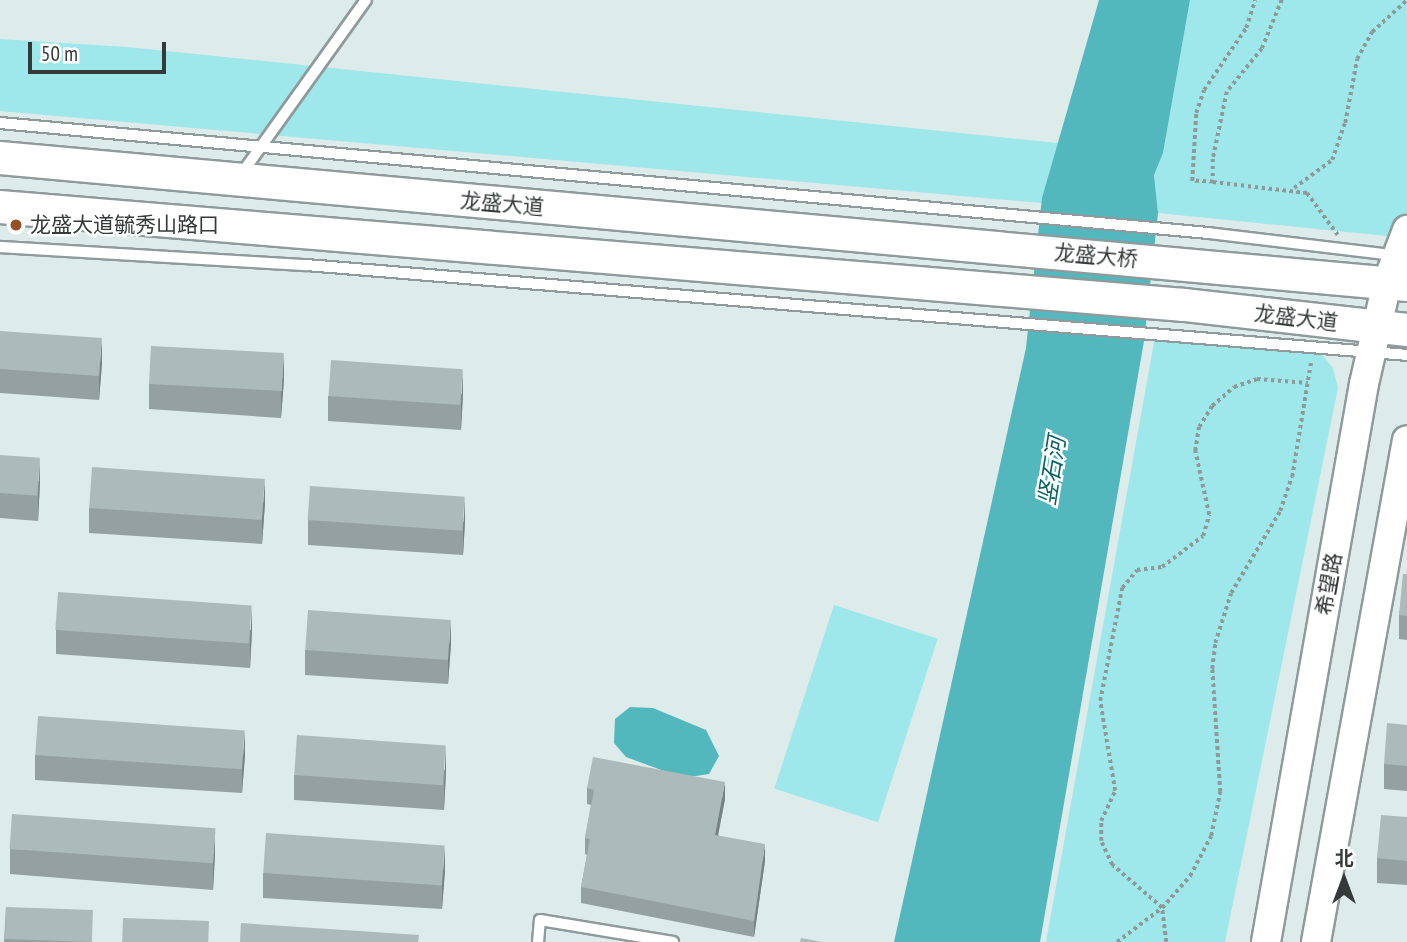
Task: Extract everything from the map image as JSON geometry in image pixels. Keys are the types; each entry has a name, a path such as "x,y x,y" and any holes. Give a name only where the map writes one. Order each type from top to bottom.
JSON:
{"main road":[{"name":"龙盛大道","path":"0,158 1005,248"},
{"name":"龙盛大道","path":"0,207 1004,291"},
{"name":"龙盛大桥","path":"1005,248 1188,263"},
{"name":"龙盛大道","path":"1188,263 1401,262"},
{"name":"希望路","path":"1266,942 1373,339 1401,262"},
{"name":"龙盛大桥","path":"1004,291 1186,319"},
{"name":"龙盛大道","path":"1186,319 1373,339 1407,330"},
{"path":"1316,942 1407,440"}],"lane":[{"path":"236,181 366,0"},
{"path":"0,123 1208,233 1345,249 1401,262"},
{"path":"0,247 306,265 1010,322 1186,319 1314,345 1373,339 1407,355"},
{"path":"538,942 540,920 673,942"}],"path":[{"path":"1255,0 1245,28 1204,90 1196,113 1192,181 1294,188 1307,192 1329,217 1345,249"},
{"path":"1213,181 1213,159 1227,92 1262,49 1282,0"},
{"path":"1294,188 1332,160 1345,123 1357,59 1373,32 1407,0"},
{"path":"1117,942 1162,908 1190,877 1211,836 1220,792 1212,669 1215,643 1231,593 1280,511 1292,477 1314,345"},
{"path":"1166,942 1162,908 1112,864 1101,841 1101,821 1115,791 1100,701 1122,588 1137,570 1162,567 1203,536 1209,515 1195,451 1199,426 1212,406 1234,387 1257,379 1308,383"}],"shaded area":[{"path":"1190,0 1407,0 1407,238 1158,213 1154,175 1163,153"},
{"path":"0,39 127,47 1058,143 1042,203 0,111"},
{"path":"1155,337 1320,352 1333,368 1338,388 1225,942 1046,942"},
{"path":"834,605 938,639 878,822 774,789"}],"water":[{"name":"竖石河","path":"1099,0 1190,0 1163,153 1154,175 1158,213 1144,341 1040,942 894,942 1026,348 1042,198"},
{"path":"630,707 653,708 706,730 719,756 709,774 683,778 626,757 614,743 615,719"}],"building":[{"path":"0,331 102,338 99,376 0,369"},
{"path":"151,346 284,353 282,391 149,384"},
{"path":"331,360 463,369 460,405 328,396"},
{"path":"0,455 40,458 37,496 0,493"},
{"path":"92,467 265,479 262,520 89,508"},
{"path":"310,486 465,497 462,531 308,520"},
{"path":"1403,574 1407,574 1407,616 1399,615"},
{"path":"58,592 252,606 249,643 55,630"},
{"path":"308,610 451,620 448,660 305,650"},
{"path":"38,716 244,730 242,769 35,755"},
{"path":"1387,723 1407,725 1407,766 1384,764"},
{"path":"297,735 446,745 443,785 294,775"},
{"path":"593,757 725,782 715,835 765,844 754,921 581,887 590,839 585,838 594,790 587,788"},
{"path":"12,814 216,828 213,863 10,849"},
{"path":"1381,815 1407,817 1407,861 1377,858"},
{"path":"266,833 445,845 442,885 263,873"},
{"path":"6,907 93,910 92,942 5,939"},
{"path":"123,918 209,921 208,942 122,942"},
{"path":"241,923 419,935 418,942 240,942"},
{"path":"801,938 822,942 800,942"}],"place":[{"name":"龙盛大道毓秀山路口","path":"16,225"}]}
